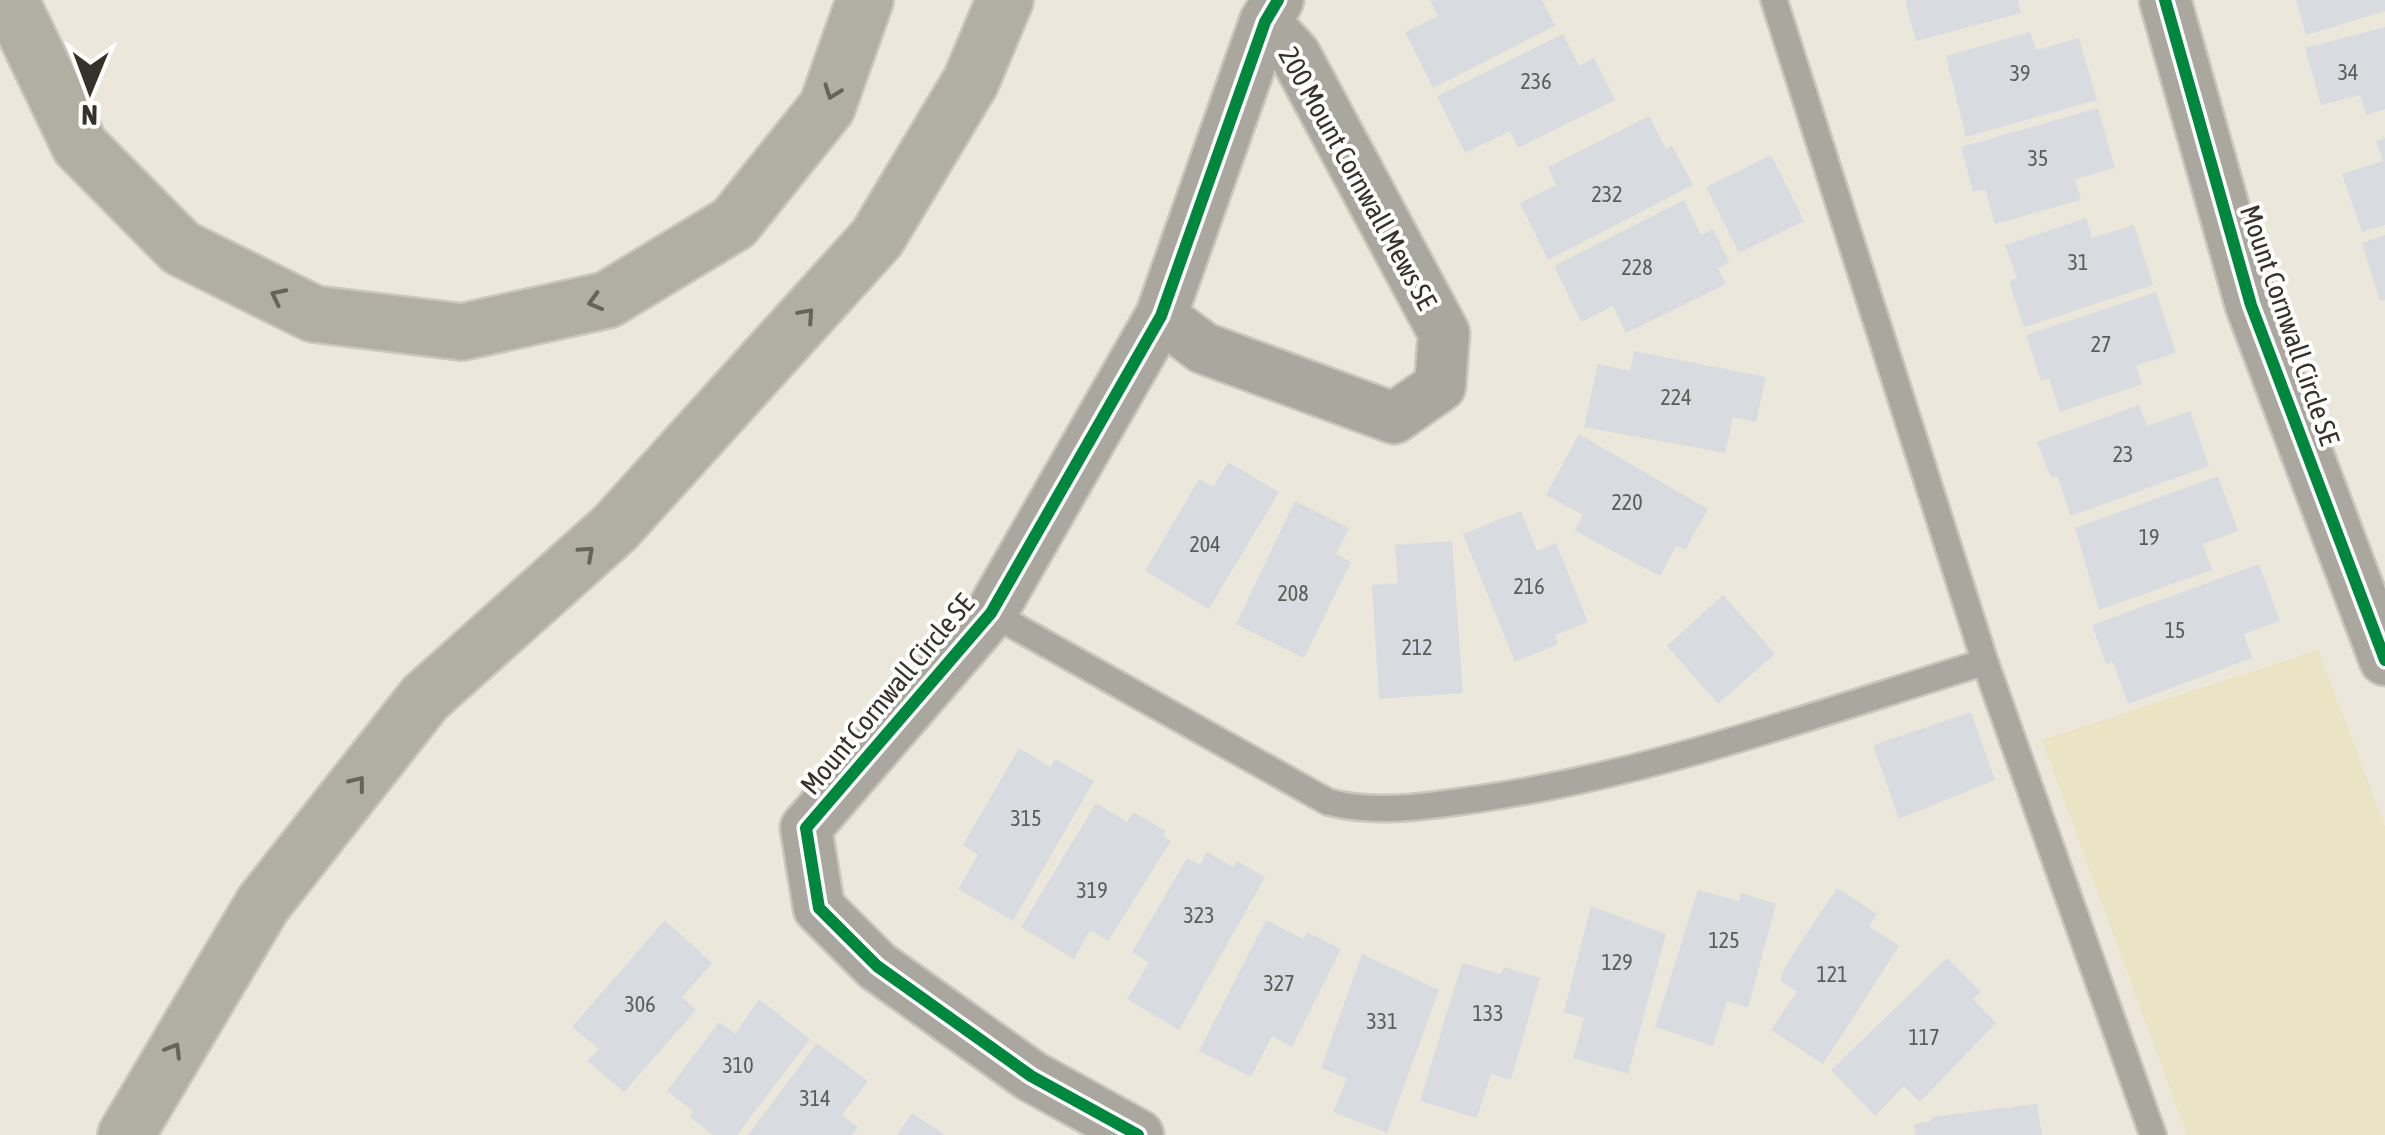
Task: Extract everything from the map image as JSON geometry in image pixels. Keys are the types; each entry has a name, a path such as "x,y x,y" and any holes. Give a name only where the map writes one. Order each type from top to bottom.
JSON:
{"highway":[{"path":"10,0 80,146 180,248 314,314 462,332 606,300 734,222 826,107 865,0"},
{"path":"972,81 983,0"},
{"path":"126,1135 263,904 424,698 615,528 877,238 972,81 1006,0"}],"street":[{"name":"Mount Cornwall Circle SE","path":"2165,0 2251,305 2385,660"},
{"name":"Mount Cornwall Circle SE","path":"1138,1135 1031,1076 877,966 819,908 806,828 992,612 1161,316 1271,11"},
{"name":"200 Mount Cornwall Mews SE","path":"1161,316 1203,348 1394,418 1440,386 1444,334 1271,11"}],"lane":[{"path":"1774,0 1985,662 2153,1135"},
{"path":"992,612 1328,802 1357,809 1398,810 1562,787 1985,662"}],"shaded area":[{"path":"2318,650 2385,826 2385,1135 2187,1135 2042,740"}],"building":[{"path":"1430,0 1542,0 1555,26 1433,88 1405,32 1438,16"},
{"path":"1905,0 2018,0 2021,13 1916,41"},
{"path":"2296,0 2385,0 2385,11 2306,35"},
{"path":"2385,27 2385,109 2366,115 2360,95 2321,105 2305,48"},
{"path":"2030,32 2036,50 2079,38 2097,100 1966,137 1946,56"},
{"path":"1563,34 1579,66 1594,58 1615,100 1518,148 1510,131 1465,153 1437,96"},
{"path":"2098,108 2115,168 2075,179 2081,200 1995,224 1985,189 1973,192 1961,147"},
{"path":"1649,116 1666,149 1672,145 1693,185 1548,260 1520,203 1556,185 1548,167"},
{"path":"2385,138 2385,225 2362,232 2342,174 2383,161 2376,141"},
{"path":"1771,155 1804,221 1739,253 1706,187"},
{"path":"1684,200 1701,235 1713,229 1729,262 1718,268 1726,284 1626,333 1613,306 1581,322 1554,266"},
{"path":"2086,218 2092,238 2134,225 2153,285 2024,327 2009,281 2017,278 2005,245"},
{"path":"2385,235 2385,300 2380,301 2362,243"},
{"path":"2156,292 2176,353 2136,366 2142,384 2060,412 2049,378 2041,381 2026,335"},
{"path":"1634,351 1766,377 1756,422 1733,417 1725,453 1584,427 1598,364 1630,371"},
{"path":"2139,405 2147,426 2190,411 2209,466 2071,516 2057,476 2051,478 2037,442"},
{"path":"1579,434 1708,509 1685,550 1676,546 1660,576 1575,531 1583,515 1546,495"},
{"path":"1228,462 1279,492 1209,609 1145,571 1199,479 1213,487"},
{"path":"2218,476 2238,531 2203,544 2212,570 2099,610 2075,528"},
{"path":"1295,501 1349,528 1336,554 1351,562 1304,658 1236,624"},
{"path":"1521,511 1537,551 1556,543 1588,622 1555,635 1558,644 1515,662 1463,534"},
{"path":"1452,541 1463,693 1379,699 1372,585 1398,583 1395,545"},
{"path":"2259,564 2280,621 2244,634 2252,658 2128,704 2113,662 2106,664 2092,625"},
{"path":"1723,595 1775,654 1718,704 1667,646"},
{"path":"1971,712 1995,780 1899,819 1873,745"},
{"path":"1019,748 1051,767 1055,759 1094,781 1013,921 958,889 978,855 963,845"},
{"path":"1096,803 1127,822 1133,812 1166,831 1163,836 1171,841 1108,941 1090,930 1074,959 1021,927"},
{"path":"1207,852 1233,867 1237,861 1265,877 1179,1030 1127,999 1149,963 1132,952 1187,858 1200,865"},
{"path":"1837,888 1877,914 1869,926 1899,946 1823,1064 1771,1030 1797,992 1780,980 1786,965"},
{"path":"1698,890 1739,901 1741,893 1776,904 1748,1008 1727,1001 1713,1046 1655,1027"},
{"path":"1591,906 1666,934 1628,1074 1573,1058 1584,1018 1564,1012"},
{"path":"665,920 712,963 682,997 696,1010 624,1092 587,1061 599,1049 572,1027"},
{"path":"1266,920 1303,939 1307,932 1341,949 1292,1047 1272,1036 1251,1077 1199,1051"},
{"path":"1362,954 1439,990 1387,1133 1333,1112 1347,1078 1321,1068"},
{"path":"1947,958 1981,992 1973,999 1996,1023 1920,1102 1904,1086 1875,1116 1831,1070"},
{"path":"1462,963 1501,974 1504,967 1540,978 1511,1080 1491,1074 1477,1118 1420,1101"},
{"path":"759,999 810,1039 737,1135 713,1135 690,1117 693,1111 667,1091 719,1022 735,1034"},
{"path":"817,1043 868,1081 842,1115 858,1127 852,1135 748,1135"},
{"path":"2037,1104 2042,1135 1916,1135 1914,1124 1931,1121 1931,1117"},
{"path":"912,1113 945,1135 897,1135"}],"cycle path":[{"path":"1138,1135 1031,1076 877,966 819,908 806,828 991,613 1161,316 1265,22 1278,0"},
{"path":"2165,0 2251,305 2385,660"}]}
